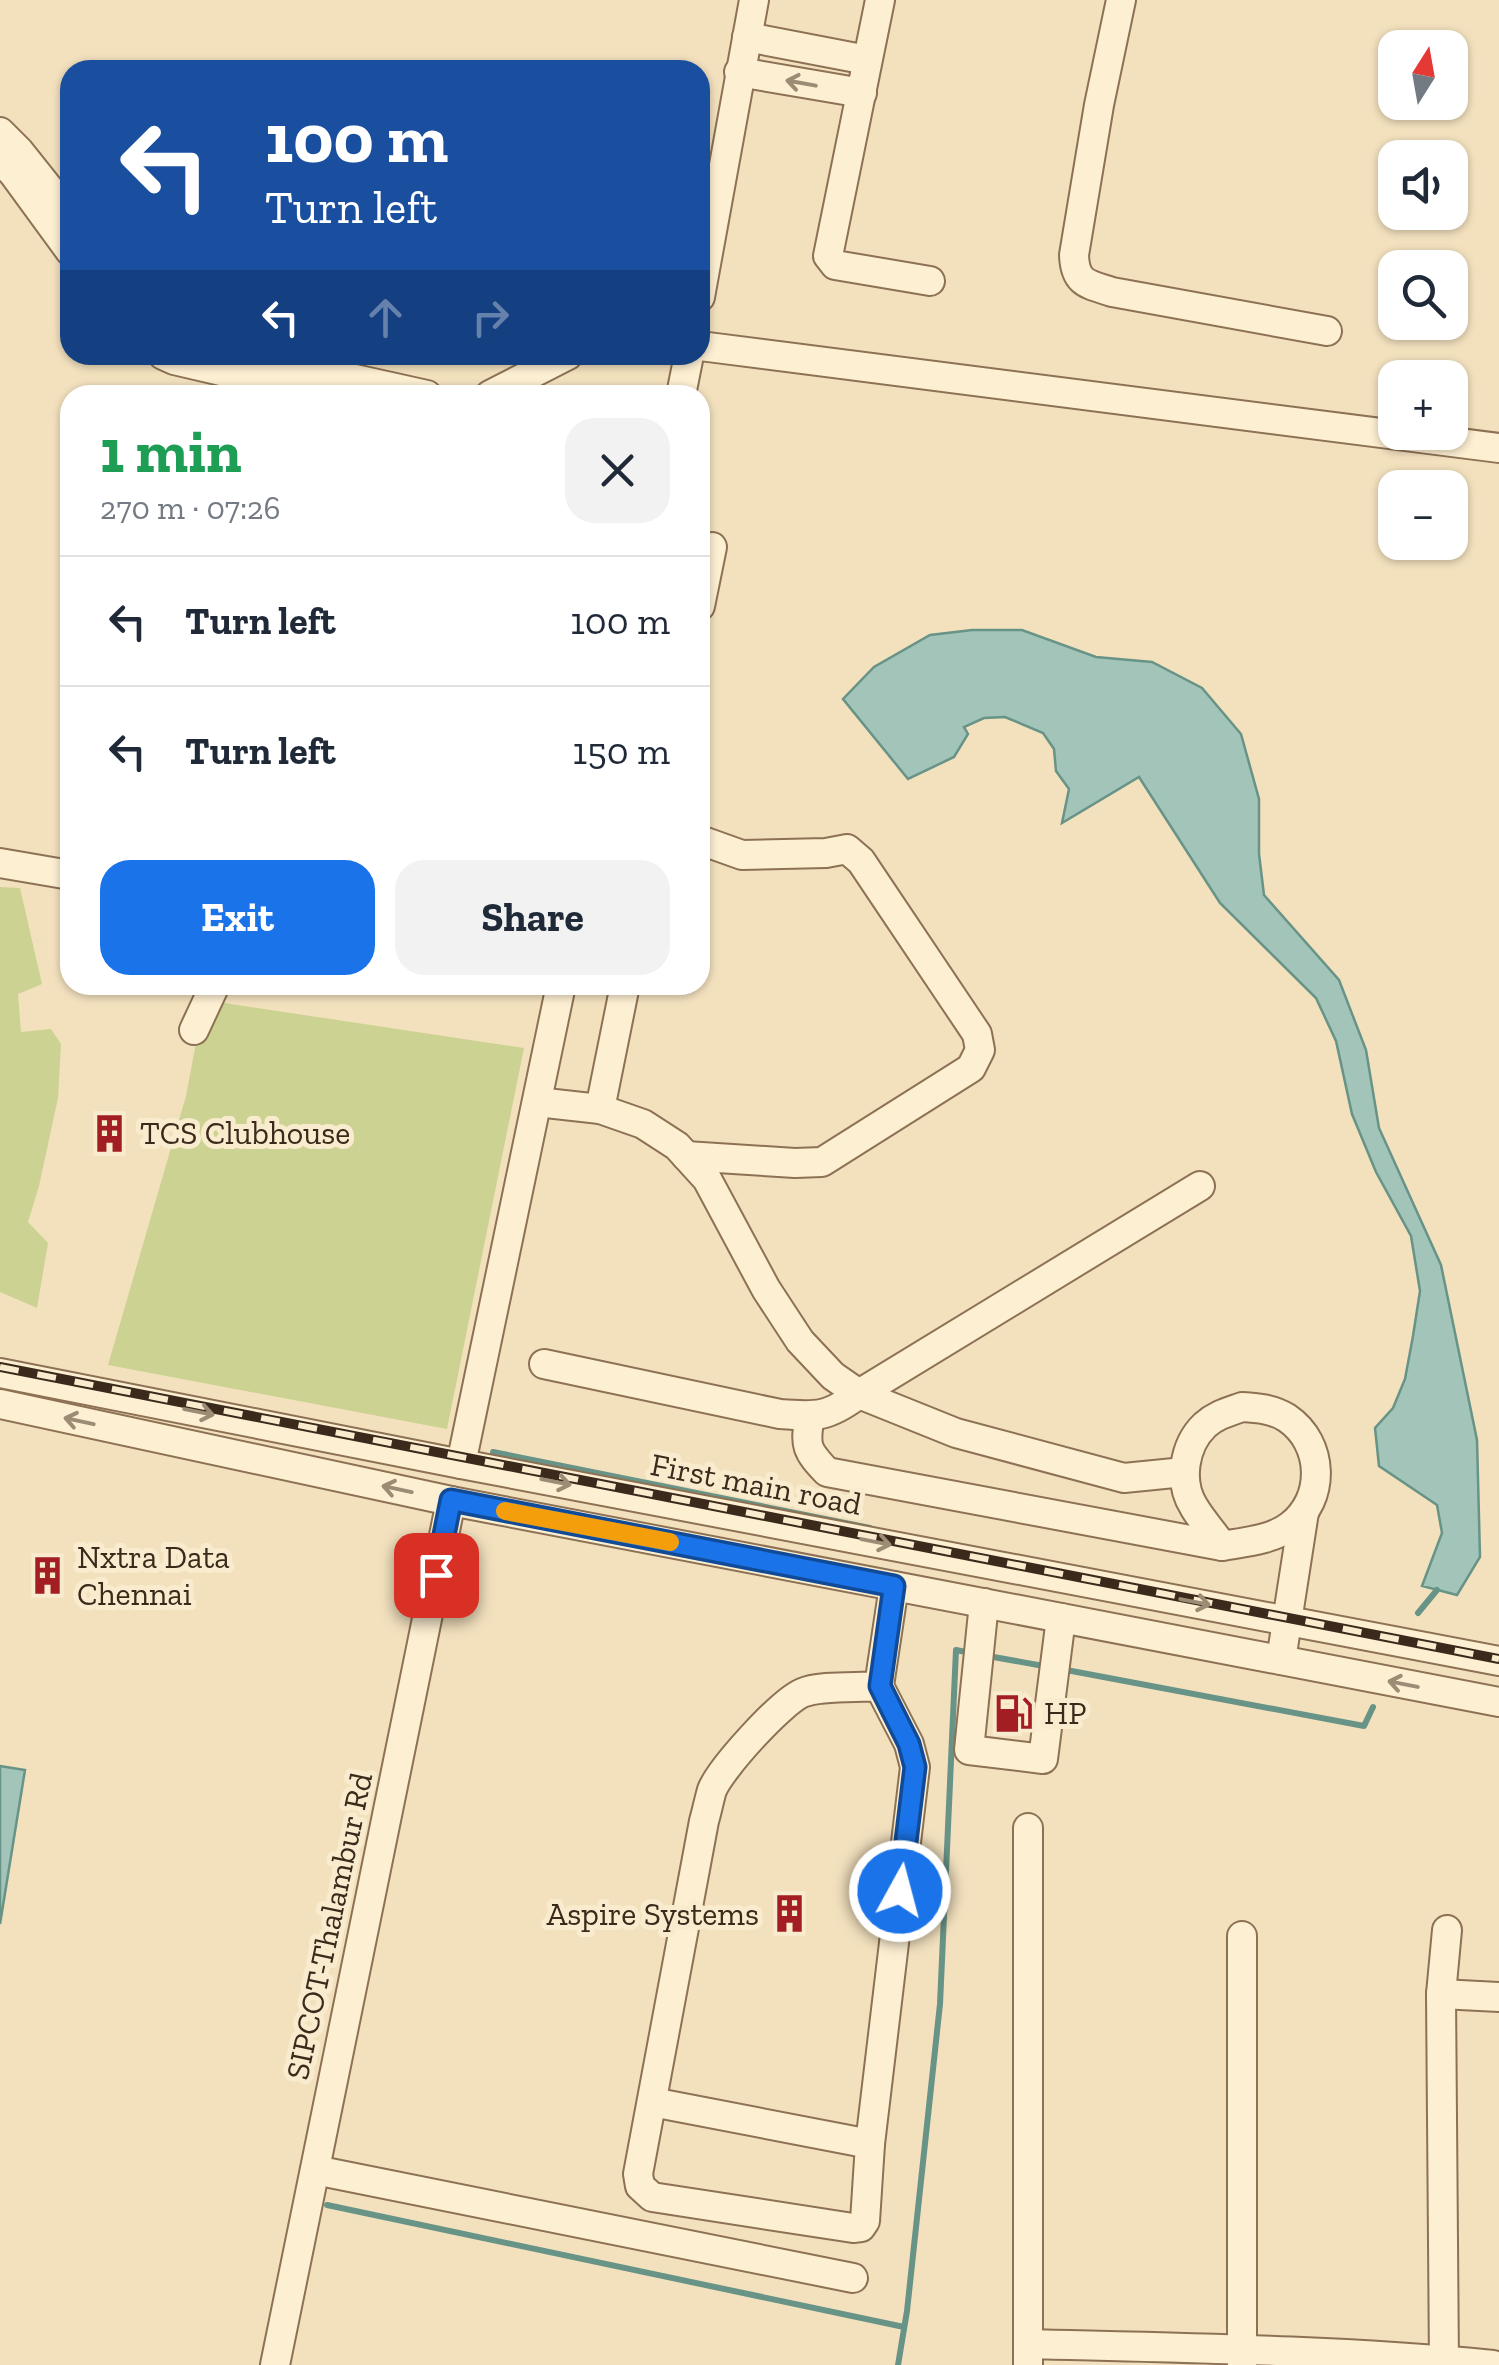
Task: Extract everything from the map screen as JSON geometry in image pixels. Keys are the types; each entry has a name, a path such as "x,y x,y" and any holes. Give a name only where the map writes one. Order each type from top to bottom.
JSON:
{"street":[{"path":"710,240 754,0"},
{"path":"880,0 828,256 835,265 930,281"},
{"path":"1120,0 1099,104 1074,270 1080,279 1112,292 1327,331"},
{"path":"746,38 868,60"},
{"path":"740,72 862,93"},
{"path":"0,132 60,202"},
{"path":"0,160 60,237"},
{"path":"710,347 1499,448"},
{"path":"195,365 281,385"},
{"path":"292,365 381,385"},
{"path":"510,385 548,365"},
{"path":"710,556 712,546"},
{"path":"686,1156 822,1162 971,1068 980,1050 977,1034 861,860 846,850 742,856 710,844"},
{"path":"0,863 60,872"},
{"path":"194,1030 211,995"},
{"path":"461,1464 559,995"},
{"path":"600,1109 623,995"},
{"path":"537,1102 600,1109 643,1124 677,1146 707,1179 800,1342 833,1376 859,1394 956,1433 1124,1478 1184,1472"},
{"path":"544,1364 780,1414 810,1417 835,1412 1200,1186"},
{"name":"First main road","path":"0,1373 1499,1661"},
{"path":"0,1404 451,1500 1499,1702"},
{"path":"810,1417 805,1441 827,1472 1222,1546 1268,1537 1289,1528 1304,1512 1314,1492 1317,1470 1313,1449 1302,1430 1284,1416 1264,1408 1242,1408 1221,1414 1204,1426 1191,1444 1184,1472 1186,1486 1193,1506 1222,1546"},
{"name":"SIPCOT-Thalambur Rd","path":"275,2365 451,1500"},
{"path":"1281,1660 1304,1512"},
{"path":"880,1686 802,1693 727,1764 712,1790 638,2174 640,2186 652,2196 861,2227 866,2221 870,2144 915,1767 909,1744 880,1686 894,1586"},
{"path":"984,1603 968,1750 1043,1760 1060,1618"},
{"path":"1028,1828 1028,2355 1492,2365"},
{"path":"1444,2363 1441,1994 1447,1930"},
{"path":"1242,1936 1242,2358"},
{"path":"1441,1994 1499,1997"},
{"path":"652,2102 870,2144"},
{"path":"314,2170 853,2278"}],"green space":[{"path":"0,887 20,888 42,984 18,994 21,1032 51,1029 61,1044 58,1098 28,1222 48,1243 37,1308 0,1292"},
{"path":"204,1000 524,1048 447,1429 108,1365 186,1096"}],"water":[{"path":"1022,630 1096,657 1152,662 1202,688 1241,734 1259,799 1264,895 1339,980 1366,1050 1379,1128 1441,1265 1477,1440 1480,1557 1457,1595 1422,1586 1442,1533 1437,1505 1379,1466 1375,1428 1393,1408 1405,1379 1420,1291 1411,1236 1376,1172 1352,1114 1336,1041 1316,998 1220,903 1139,777 1062,823 1069,789 1056,771 1054,749 1043,733 1005,717 984,718 964,727 968,734 954,757 908,779 843,699 874,667 930,635"},
{"path":"0,1766 25,1770 0,1924"}],"waterway":[{"path":"493,1452 870,1528"},
{"path":"1418,1613 1437,1590"},
{"path":"898,2365 940,2004 956,1650 971,1653"},
{"path":"988,1656 1049,1667"},
{"path":"1061,1669 1364,1726 1373,1707"},
{"path":"327,2205 904,2327"}],"railway":[{"path":"0,1367 1499,1659"}],"slow traffic":[{"path":"505,1511 670,1542"}],"place":[{"name":"TCS Clubhouse","path":"110,1133"},
{"name":"Nxtra Data Chennai","path":"47,1575"},
{"name":"HP","path":"1014,1713"},
{"name":"Aspire Systems","path":"789,1914"}],"route":[{"path":"436,1575 451,1500 894,1586 880,1686 909,1744 915,1767 900,1891"}]}
